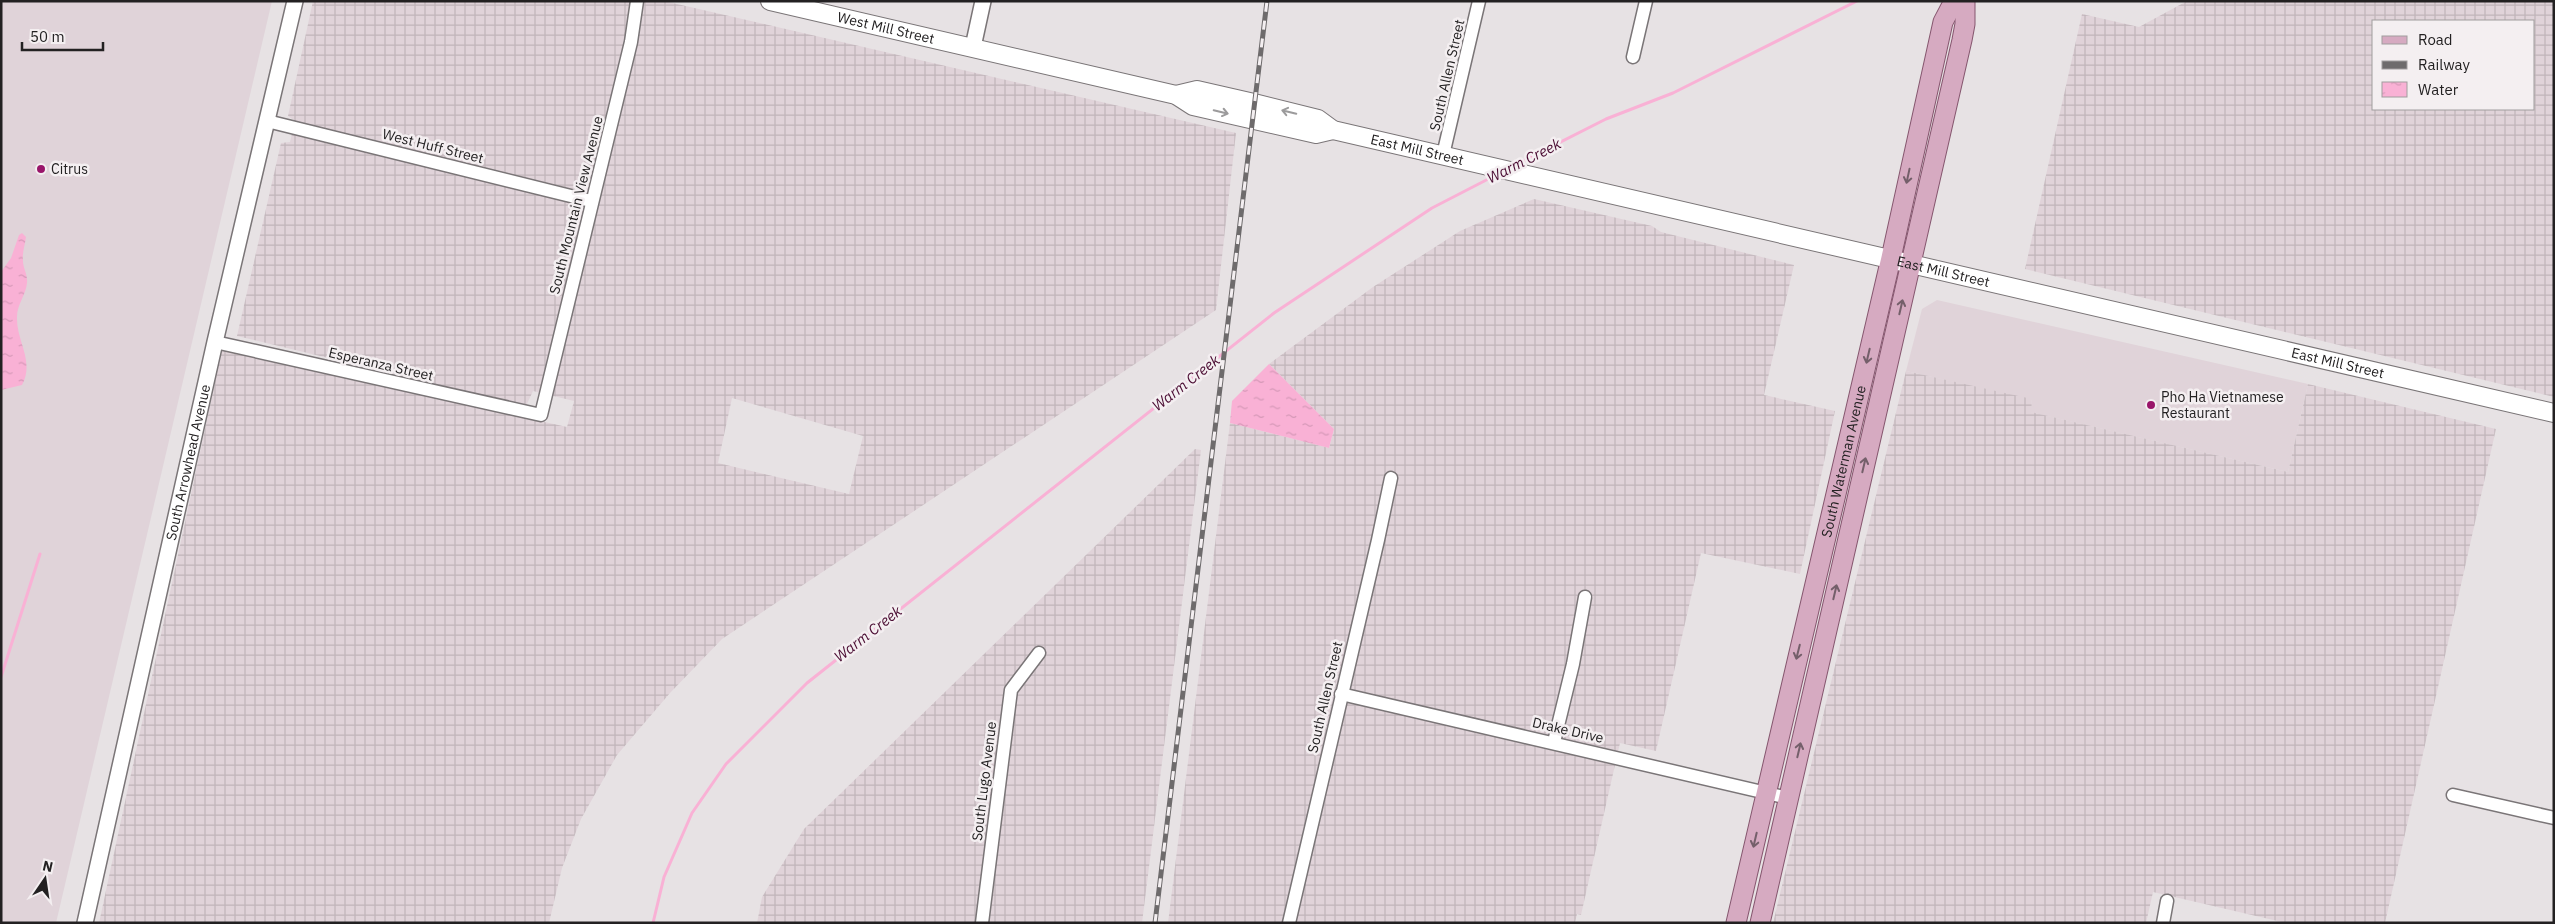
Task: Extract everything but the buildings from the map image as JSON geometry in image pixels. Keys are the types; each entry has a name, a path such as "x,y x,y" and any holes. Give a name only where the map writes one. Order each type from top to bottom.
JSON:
{"main road":[{"name":"West Mill Street","path":"770,1 972,47"},
{"name":"South Waterman Avenue","path":"1736,923 1891,258 1942,22 1954,1"},
{"name":"South Waterman Avenue","path":"1760,923 1965,24 1965,1"},
{"path":"1937,147 1930,126 1952,29 1948,23 1942,22"},
{"name":"East Mill Street","path":"972,47 1176,95 1197,90 1318,119 1333,130 2554,413"}],"street":[{"name":"South Arrowhead Avenue","path":"84,923 215,342 295,1"},
{"name":"South Mountain View Avenue","path":"541,415 591,201 631,42 638,1"},
{"path":"972,47 983,1"},
{"name":"South Allen Street","path":"1443,155 1480,1"},
{"path":"1633,57 1646,1"},
{"name":"West Huff Street","path":"266,121 591,201"},
{"name":"Esperanza Street","path":"215,342 541,415"},
{"name":"South Allen Street","path":"1289,923 1391,478"},
{"path":"1554,742 1573,664 1585,596"},
{"name":"South Lugo Avenue","path":"982,923 1011,690 1039,652"},
{"name":"Drake Drive","path":"1341,694 1554,742 1788,798"},
{"path":"2453,795 2554,818"},
{"path":"2162,923 2167,901"}],"shaded area":[{"path":"1,1 272,1 56,923 1,923"},
{"path":"313,1 664,1 1236,133 1216,310 722,639 670,693 617,755 581,819 562,868 549,923 99,923 222,350 567,427 574,401 533,391 526,406 237,336 281,143 290,142 295,121 288,116","holes":["732,398 863,436 849,494 718,463"]},
{"path":"2187,1 2554,1 2554,397 2025,269 2082,14 2139,27"},
{"path":"1534,199 1652,226 1661,232 1794,265 1764,395 1835,411 1800,574 1701,553 1656,751 1620,743 1581,915 1577,914 1575,923 1168,923 1230,423 1329,448 1334,429 1269,364 1373,287 1460,231"},
{"path":"1937,300 2308,384 2288,472 2030,412 2032,400 1906,371 1922,309"},
{"path":"1906,371 2032,399 2031,412 2288,472 2308,384 2496,429 2385,923 2286,923 2153,892 2146,923 1773,923"},
{"path":"1195,449 1201,450 1142,923 757,923 762,897 804,829"}],"water":[{"path":"22,233 26,237 23,264 27,283 18,308 17,326 27,368 22,385 1,390 1,272 11,258 19,235"},
{"path":"1269,364 1334,429 1329,448 1230,423 1232,401"}],"waterway":[{"name":"Warm Creek","path":"1515,165 1606,119 1673,93 1857,1"},
{"name":"Warm Creek","path":"653,923 664,877 692,813 726,764 807,683 1274,313 1432,208 1496,175"},
{"path":"1,677 40,554"}],"railway":[{"path":"1155,923 1267,1"}],"place":[{"name":"Citrus","path":"41,169"},
{"name":"Pho Ha Vietnamese Restaurant","path":"2151,405"}]}
